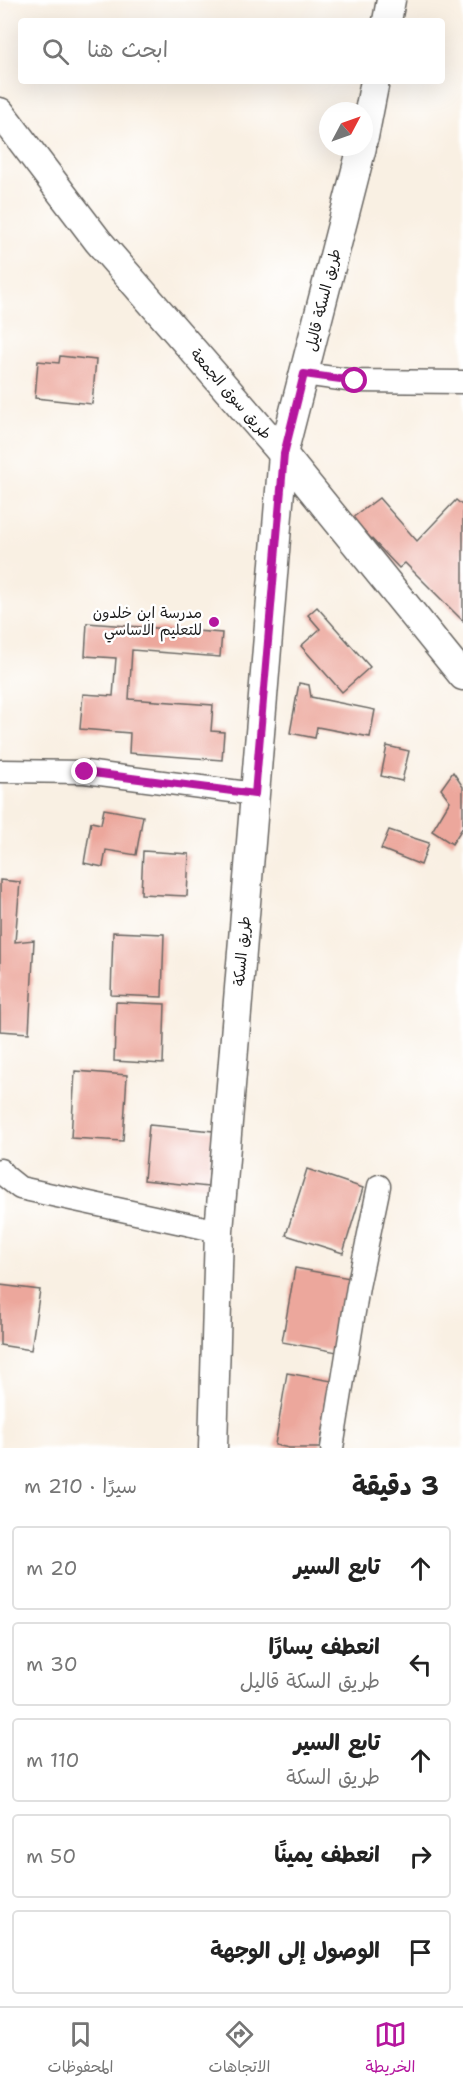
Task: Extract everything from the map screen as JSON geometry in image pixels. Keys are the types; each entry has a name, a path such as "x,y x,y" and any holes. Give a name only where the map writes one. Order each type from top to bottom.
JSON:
{"main road":[{"path":"388,18 391,0"},
{"path":"371,102 374,84"},
{"name":"طريق سوق الجمعة","path":"0,112 98,241 284,454 463,676"},
{"name":"طريق السكة قاليل","path":"284,454 360,156"},
{"name":"طريق السكة","path":"213,1448 219,1232 284,454"}],"street":[{"path":"304,374 355,381 463,382"},
{"path":"0,771 85,772 255,794"},
{"path":"0,1170 20,1188 219,1232"},
{"path":"332,1448 358,1287 379,1186"}],"building":[{"path":"60,356 96,360 92,404 35,398 38,361 59,363"},
{"path":"379,498 417,541 456,500 463,506 463,621 405,563 399,568 352,518"},
{"path":"317,607 370,667 342,692 301,646 320,629 308,615"},
{"path":"87,623 222,633 220,657 132,650 129,699 213,705 211,731 224,732 222,760 129,753 130,733 80,729 83,694 113,696 116,658 85,656"},
{"path":"299,683 309,685 311,697 375,710 370,737 317,727 315,738 290,733"},
{"path":"387,746 409,751 402,781 381,776"},
{"path":"453,772 463,787 463,827 452,844 432,831 450,801 441,789"},
{"path":"104,809 143,816 136,855 106,850 103,867 84,863 91,822 101,824"},
{"path":"389,830 429,843 421,865 381,849"},
{"path":"143,851 189,854 187,896 141,894"},
{"path":"0,880 20,882 15,942 34,940 29,1033 0,1031"},
{"path":"113,932 164,934 162,997 111,995"},
{"path":"116,1002 165,1004 163,1064 114,1061"},
{"path":"75,1071 127,1075 123,1141 71,1138"},
{"path":"149,1125 213,1131 208,1187 144,1180"},
{"path":"307,1169 363,1188 343,1253 286,1235"},
{"path":"295,1268 350,1278 337,1352 282,1342"},
{"path":"0,1285 40,1290 31,1350 0,1345"},
{"path":"287,1373 332,1381 320,1448 289,1448 275,1445"}],"place":[{"name":"مدرسة ابن خلدون للتعليم الاساسي","path":"214,622"}],"route":[{"path":"85,772 255,794 284,454 304,374 355,381"}]}
